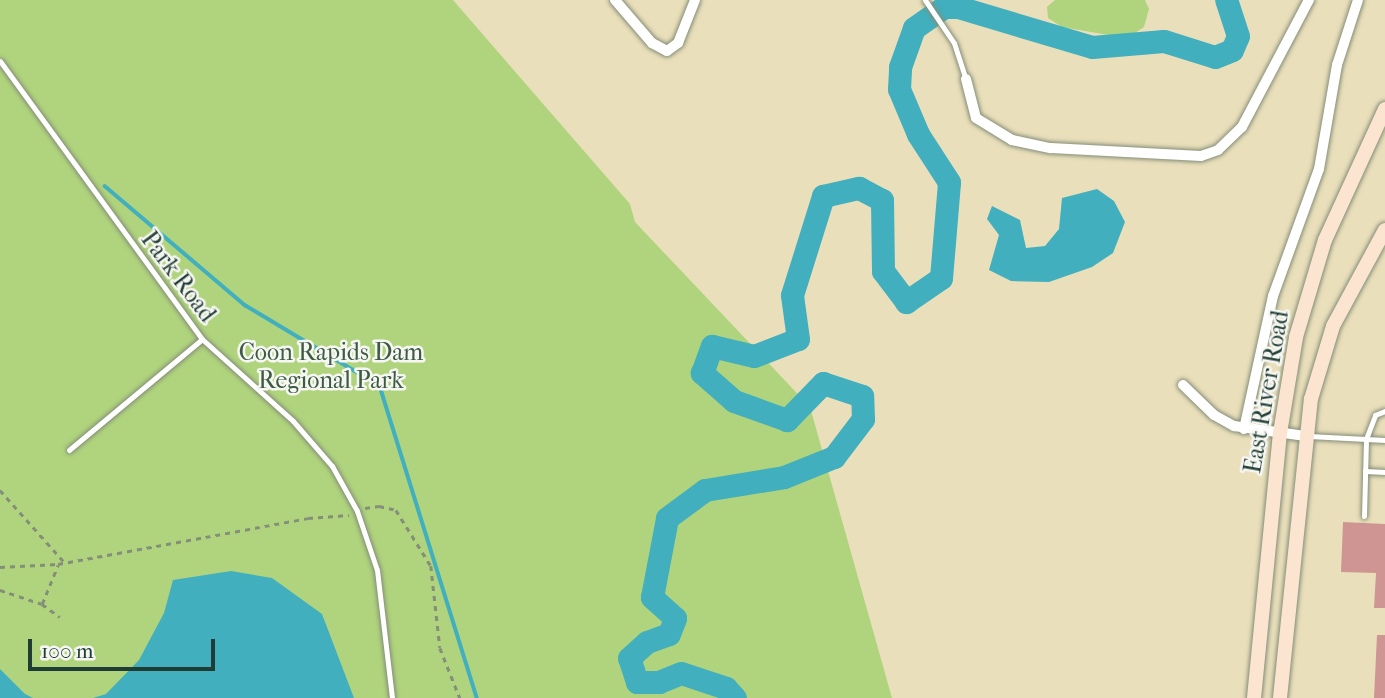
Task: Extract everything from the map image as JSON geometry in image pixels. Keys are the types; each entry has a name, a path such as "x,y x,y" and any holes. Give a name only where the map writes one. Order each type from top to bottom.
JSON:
{"main road":[{"name":"East River Road","path":"1254,698 1280,433 1296,337 1312,278 1339,206 1385,109"},
{"name":"East River Road","path":"1280,698 1305,436 1333,326 1385,230"}],"street":[{"path":"615,0 657,48 667,51 678,43 695,0"},
{"path":"966,79 976,118 1012,140 1051,148 1201,156 1219,150 1242,127 1309,0"},
{"path":"1244,429 1273,296 1319,169 1337,65 1358,0"},
{"path":"1183,385 1214,415 1244,429 1305,436"}],"lane":[{"path":"925,0 954,43 966,79"},
{"name":"Park Road","path":"0,61 202,339 312,442 357,511 379,583 392,698"},
{"path":"69,450 202,339"},
{"path":"1364,516 1366,439 1376,415 1385,411"},
{"path":"1305,436 1385,440"},
{"path":"1365,471 1385,472"}],"path":[{"path":"0,490 65,563"},
{"path":"0,567 65,563 379,506 396,510 431,566 440,648 460,698"},
{"path":"42,604 58,564"},
{"path":"0,590 42,604 60,617"}],"green space":[{"name":"Coon Rapids Dam Regional Park","path":"0,0 453,0 630,204 635,222 810,407 892,698 0,698"},
{"path":"1055,0 1145,0 1149,9 1144,27 1132,35 1114,36 1062,27 1048,18 1047,7"}],"water":[{"path":"1097,189 1114,201 1125,222 1113,253 1092,267 1049,282 1011,281 989,270 999,235 987,219 992,206 1020,220 1026,248 1045,246 1059,229 1062,198"},
{"path":"231,571 272,578 322,614 354,698 93,698 106,694 139,660 164,613 173,580"},
{"path":"0,669 25,694 33,698 0,698"}],"building":[{"path":"1343,522 1385,524 1385,608 1374,608 1376,573 1341,572"},
{"path":"1377,635 1385,635 1385,698 1374,698"}],"waterway":[{"path":"735,698 726,688 681,673 659,682 637,682 629,658 647,642 669,634 675,618 652,597 667,518 705,490 784,477 834,457 863,419 862,396 823,383 787,420 734,401 702,373 712,346 754,356 798,339 792,295 823,196 859,188 882,200 883,271 906,302 941,278 949,182 918,134 899,89 900,67 914,28 944,7 958,7 1092,47 1164,41 1215,57 1232,50 1238,36 1226,0"},
{"path":"105,186 245,305 380,386 477,698"}]}
